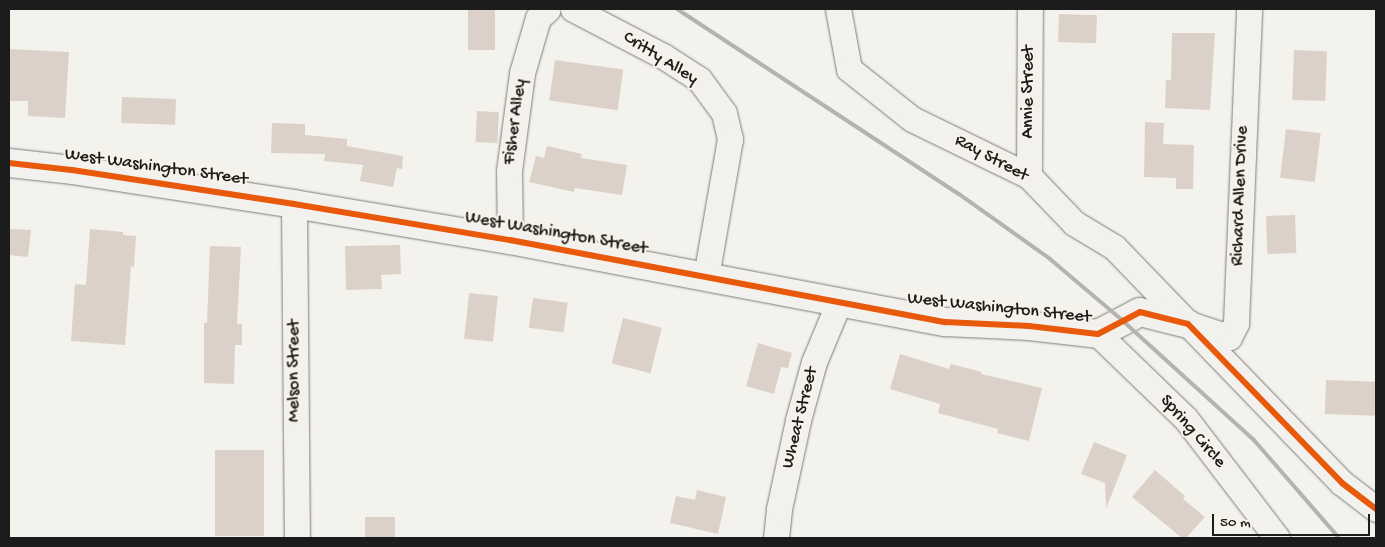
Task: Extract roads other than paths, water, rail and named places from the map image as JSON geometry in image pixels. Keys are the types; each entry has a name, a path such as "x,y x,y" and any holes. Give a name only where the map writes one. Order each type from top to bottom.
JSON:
{"street":[{"name":"Fisher Alley","path":"510,240 509,171 522,73 538,18 548,9"},
{"name":"Critty Alley","path":"574,9 663,56 699,80 724,113 730,139 706,276"},
{"name":"Ray Street","path":"838,9 849,69 912,119 1029,176 1074,223 1114,247 1188,324"},
{"name":"Annie Street","path":"1029,176 1030,9"},
{"name":"Richard Allen Drive","path":"1188,324 1230,337 1236,323 1249,9"},
{"name":"West Washington Street","path":"9,163 72,170 294,204 510,240 945,322 1029,326 1098,334"},
{"name":"Melson Street","path":"294,204 296,538"},
{"name":"Wheat Street","path":"776,538 779,509 801,410 814,362 839,302"},
{"path":"1098,334 1140,312 1188,324 1342,483 1376,509"},
{"name":"Spring Circle","path":"1098,334 1186,419 1277,538"}],"railway":[{"path":"677,9 959,194 1050,259 1122,320 1253,439 1339,538"}]}
